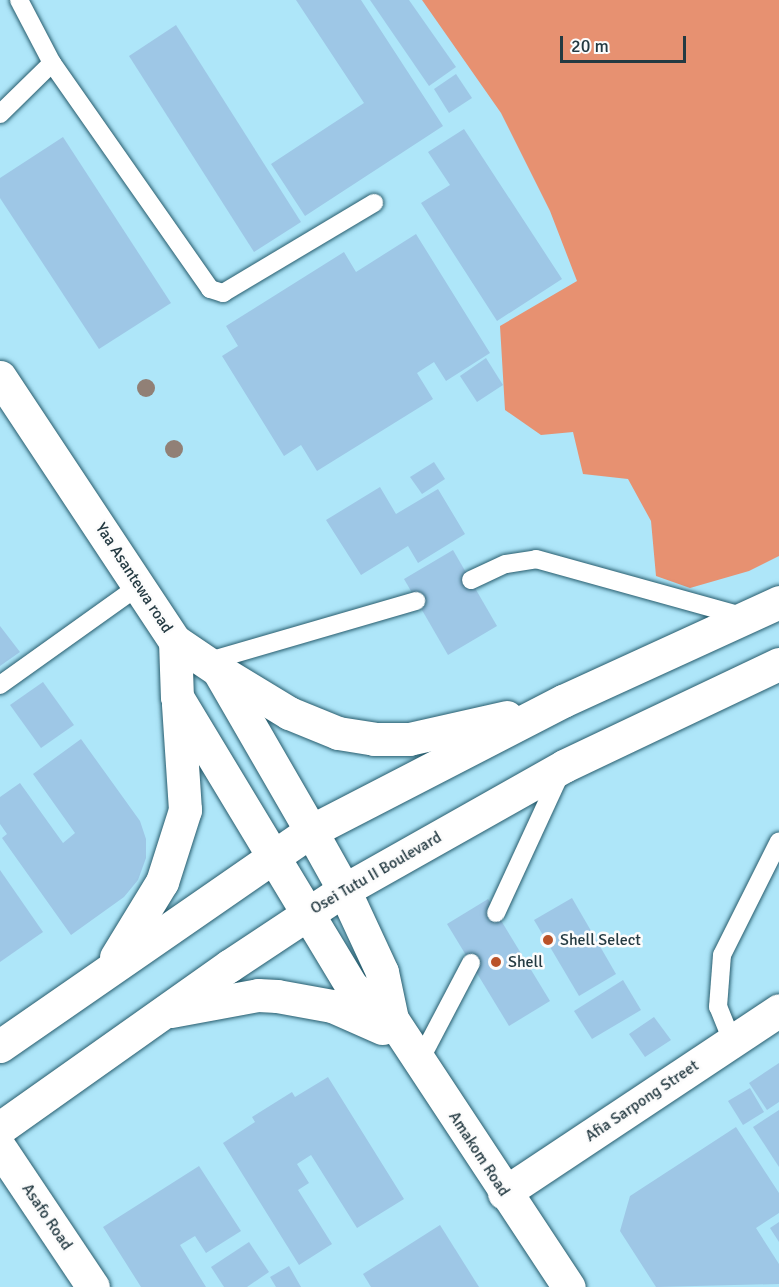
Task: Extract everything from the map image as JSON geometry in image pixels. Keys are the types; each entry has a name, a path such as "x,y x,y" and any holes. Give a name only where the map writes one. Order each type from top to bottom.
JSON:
{"main road":[{"name":"Yaa Asantewa road","path":"0,377 175,641 177,697 309,912"},
{"path":"0,1046 110,967 311,831 563,701 779,602"},
{"path":"175,641 289,713 338,733 374,739 409,739 563,701"},
{"name":"Osei Tutu II Boulevard","path":"0,1128 160,1014 344,890 564,766 779,664"},
{"name":"Amakom Road","path":"212,666 344,890 382,972 405,1040"},
{"path":"110,967 162,882 185,810 177,697"},
{"name":"Amakom Road","path":"309,912 352,987 405,1040 569,1287"},
{"path":"160,1014 258,995 277,996 349,1011 405,1040"},
{"name":"Afia Sarpong Street","path":"504,1192 779,1010"},
{"name":"Asafo Road","path":"0,1148 93,1287"}],"lane":[{"path":"19,0 52,63 210,289 223,293 374,203"},
{"path":"0,114 52,63"},
{"path":"471,580 506,564 536,559 747,618"},
{"path":"0,685 139,586"},
{"path":"212,666 416,601"},
{"path":"496,913 564,766"},
{"path":"732,1041 718,1006 722,955 779,841"},
{"path":"405,1040 471,963"}],"shaded area":[{"path":"422,0 779,0 779,556 749,571 690,588 656,576 651,521 628,479 583,474 573,432 541,435 505,410 500,326 577,281 550,211 501,113"}],"building":[{"path":"296,0 361,0 443,126 305,216 271,164 364,103"},
{"path":"370,0 409,0 456,67 429,86"},
{"path":"176,25 301,222 254,252 129,56"},
{"path":"456,74 472,98 449,113 434,89"},
{"path":"464,129 562,279 497,321 421,203 450,185 428,152"},
{"path":"63,137 171,303 99,349 0,198 0,178"},
{"path":"416,234 490,353 446,381 434,362 417,373 433,399 317,471 301,445 284,456 222,356 238,346 226,326 344,252 356,272"},
{"path":"486,358 503,385 477,402 460,376"},
{"path":"434,462 445,479 422,494 410,477"},
{"path":"380,487 396,514 438,489 465,534 418,563 408,546 361,575 326,520"},
{"path":"453,550 497,626 448,655 404,579"},
{"path":"0,626 20,652 0,666"},
{"path":"43,682 74,725 41,748 10,705"},
{"path":"81,739 140,821 146,839 146,858 138,880 124,897 71,935 2,838 7,834 0,824 0,797 20,783 63,843 75,833 33,774"},
{"path":"0,870 43,932 0,962"},
{"path":"572,898 616,974 579,996 534,920"},
{"path":"488,899 550,1001 509,1026 447,924"},
{"path":"623,980 641,1010 592,1039 574,1011"},
{"path":"654,1017 671,1040 645,1057 629,1034"},
{"path":"779,1063 779,1102 767,1110 749,1083"},
{"path":"328,1077 404,1199 357,1228 311,1155 297,1164 309,1183 298,1190 332,1244 299,1265 223,1143 255,1122 252,1117 292,1092 295,1097"},
{"path":"750,1088 764,1112 743,1125 728,1101"},
{"path":"779,1110 779,1167 753,1127"},
{"path":"736,1127 779,1193 779,1213 756,1228 779,1264 779,1284 656,1287 620,1231 630,1196"},
{"path":"199,1166 241,1231 206,1253 195,1236 180,1245 206,1287 141,1287 103,1227"},
{"path":"779,1222 779,1242 770,1228"},
{"path":"440,1225 479,1287 371,1287 363,1274"},
{"path":"249,1242 269,1272 247,1287 224,1287 211,1267"},
{"path":"289,1266 301,1287 276,1287 270,1277"}],"place":[{"name":"Shell Select","path":"548,940"},
{"name":"Shell","path":"496,962"}]}
